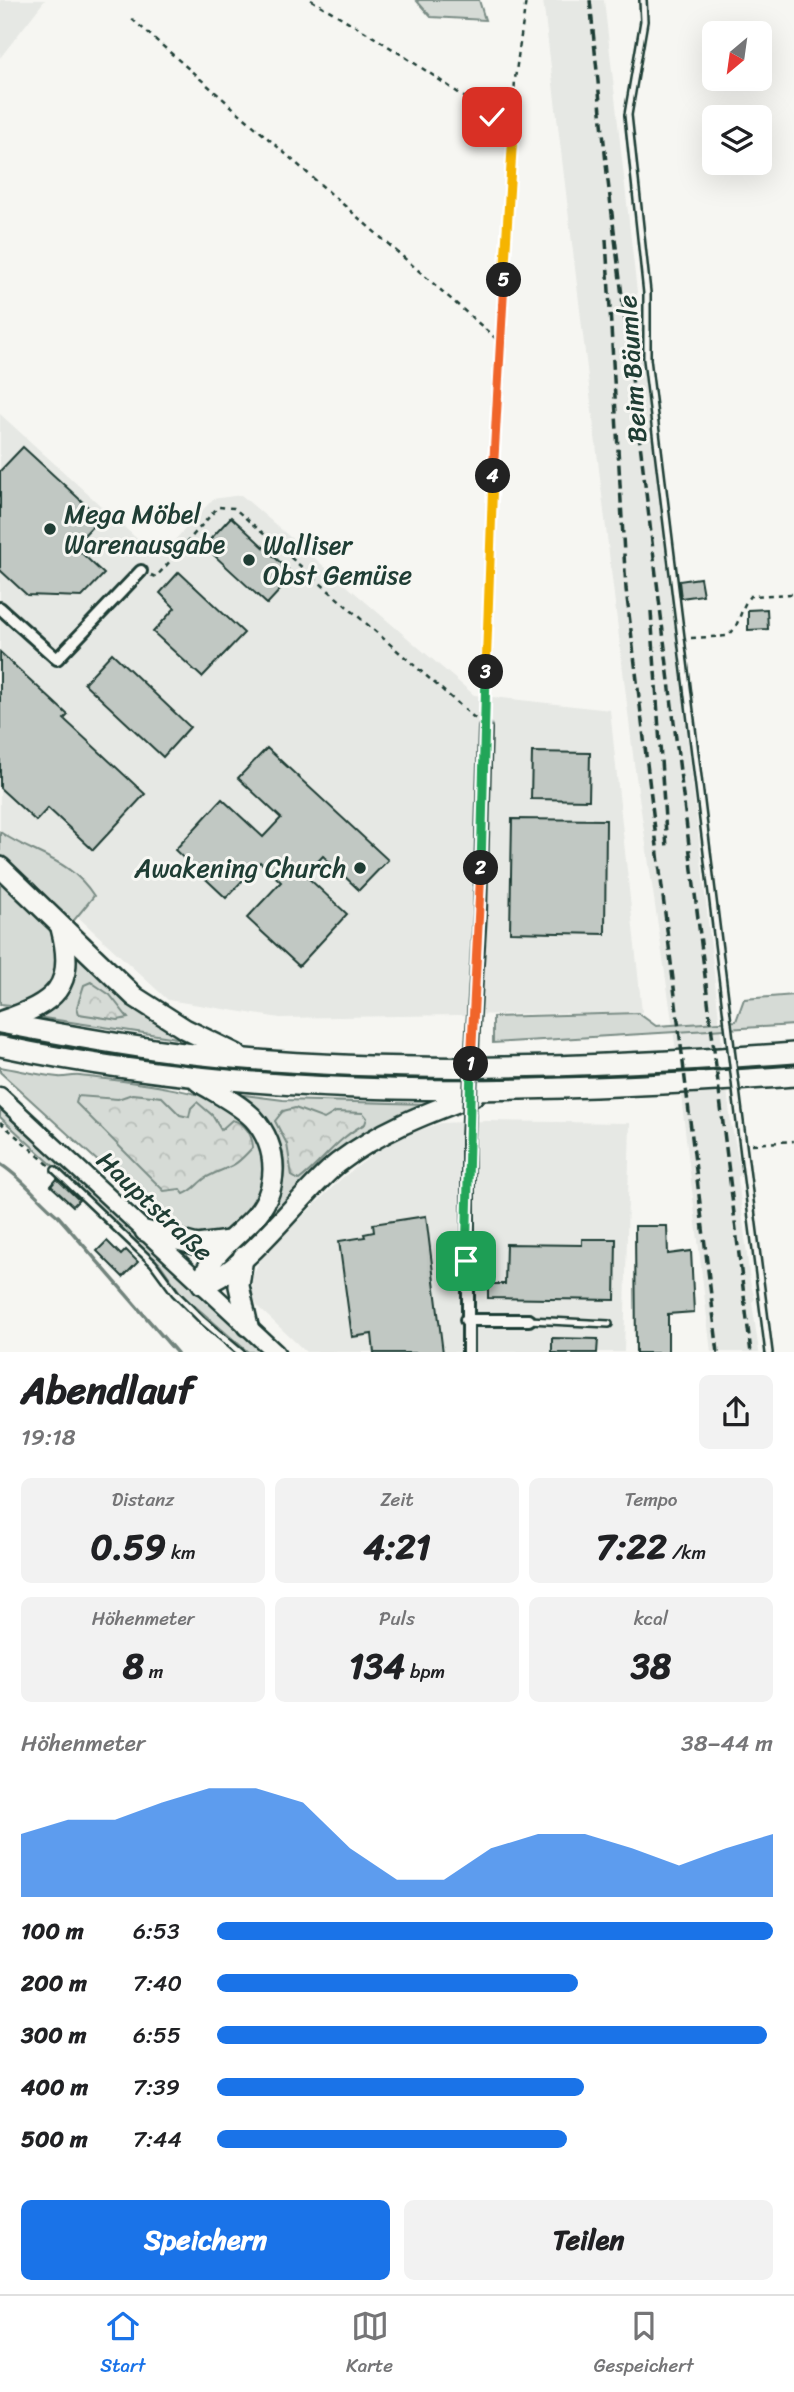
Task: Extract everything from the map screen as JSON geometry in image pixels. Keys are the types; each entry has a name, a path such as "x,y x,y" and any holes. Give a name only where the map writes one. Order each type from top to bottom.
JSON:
{"highway":[{"path":"0,867 126,989 151,1009 247,1059"},
{"path":"0,1023 44,1005 60,988 68,955 61,927"},
{"path":"0,1023 118,1044 247,1059 328,1064 496,1067 794,1053"},
{"path":"0,1046 192,1078 320,1088 482,1092 656,1086 794,1076"},
{"path":"192,1078 232,1101 253,1118 263,1132 273,1160 272,1185 261,1210 213,1260 202,1283"},
{"path":"202,1283 225,1273 335,1165 369,1140 397,1124 482,1092"},
{"path":"145,1231 197,1245 229,1241"},
{"path":"243,1257 239,1286 248,1326"}],"main road":[{"name":"Hauptstraße","path":"0,1096 275,1352"}],"street":[{"path":"0,608 57,659 141,571"},
{"path":"468,1352 468,1138 480,928 485,728"},
{"path":"466,1320 529,1320"}],"lane":[{"name":"Beim Bäumle","path":"643,0 644,21 628,115 647,293 647,359 769,1352"},
{"path":"55,1170 153,1263 184,1302 239,1352"},
{"path":"529,1320 609,1324"}],"path":[{"path":"311,0 472,102 504,131 513,133"},
{"path":"485,728 488,574 500,343 515,79 526,0"},
{"path":"132,19 500,343"},
{"path":"141,571 156,577 218,507 234,509 485,728"},
{"path":"681,639 728,636 738,626 741,607 750,596 794,594"},
{"name":"Hauptstraße","path":"0,1122 55,1170"},
{"path":"742,1146 794,1141"}],"shaded area":[{"path":"0,0 45,0 0,58"},
{"path":"543,0 604,0 731,1124 742,1174 738,1177 750,1281 755,1299 752,1302 759,1352 711,1352 673,1027 634,763"},
{"path":"0,414 158,558 213,499 241,495 474,695 610,710 642,1012 280,1018 168,1000 93,931 0,843"},
{"path":"441,1123 630,1123 624,1352 306,1352 257,1306 252,1277 262,1256 342,1178 394,1139"}],"green space":[{"path":"416,0 479,0 485,20 431,17"},
{"path":"0,832 63,865 85,883 94,896 71,924 34,884 0,855"},
{"path":"0,875 56,932 61,950 51,991 21,1006 0,1004"},
{"path":"77,950 185,1034 184,1039 37,1017"},
{"path":"91,982 110,995 128,1018 118,1020 79,1014 77,1007 84,985"},
{"path":"794,995 794,1025 493,1043 493,1017 638,1013 656,1026 736,1021 744,999"},
{"path":"0,1067 58,1077 80,1076 158,1086 218,1101 231,1108 252,1129 262,1153 263,1178 256,1201 242,1220 222,1233 198,1236 170,1227 0,1072"},
{"path":"132,1094 162,1097 180,1115 189,1117 191,1108 197,1102 212,1115 221,1130 232,1120 244,1126 253,1147 236,1163 207,1177 184,1194 180,1189 164,1191 76,1103 78,1096 118,1099"},
{"path":"244,1095 283,1100 426,1104 225,1266 215,1266 255,1227 270,1208 280,1188 284,1168 280,1147 267,1125 243,1101"},
{"path":"0,1108 262,1352 248,1352 182,1295 160,1264 0,1117"},
{"path":"295,1108 324,1119 336,1112 363,1113 367,1118 365,1124 346,1136 299,1180 292,1176 287,1144 275,1121 283,1111"}],"building":[{"name":"Mega Möbel Warenausgabe","path":"23,447 100,518 74,546 104,574 82,597 27,595 0,570 0,471"},
{"name":"Walliser Obst Gemüse","path":"231,517 294,575 267,604 204,546"},
{"path":"179,572 244,633 202,677 153,632 175,608 160,593"},
{"path":"700,578 703,595 681,598 679,581"},
{"path":"767,609 768,629 748,630 748,610"},
{"path":"0,652 68,715 64,719 145,794 93,850 48,808 36,821 0,788"},
{"path":"112,653 190,727 163,757 84,683"},
{"path":"267,748 388,860 359,890 323,856 305,875 347,914 299,966 247,918 281,882 260,862 226,898 175,850 222,799 263,837 281,818 238,778"},
{"path":"532,752 590,753 589,800 531,799"},
{"path":"512,819 606,820 605,934 510,932"},
{"path":"57,1179 79,1200 73,1206 51,1186"},
{"path":"426,1216 443,1352 374,1352 372,1334 352,1337 339,1241 365,1237 364,1234 374,1232 373,1224"},
{"path":"635,1226 667,1226 668,1254 691,1251 694,1312 668,1314 668,1352 636,1352"},
{"path":"582,1239 616,1239 615,1300 488,1298 488,1284 505,1284 506,1244 582,1245"},
{"path":"107,1241 121,1255 126,1250 138,1262 123,1277 97,1251"},
{"path":"552,1338 598,1339 597,1352 552,1352"}],"waterway":[{"path":"0,1164 16,1175 58,1216 176,1352"}],"railway":[{"path":"590,0 607,173 751,1352"},
{"path":"606,239 626,589 718,1352"},
{"path":"651,611 667,849"}],"place":[{"name":"Mega Möbel Warenausgabe","path":"50,529"},
{"name":"Walliser Obst Gemüse","path":"249,560"},
{"name":"Awakening Church","path":"360,868"}],"route":[{"path":"466,1261 468,1138 480,914 488,574 513,133 504,131 492,117"}]}
